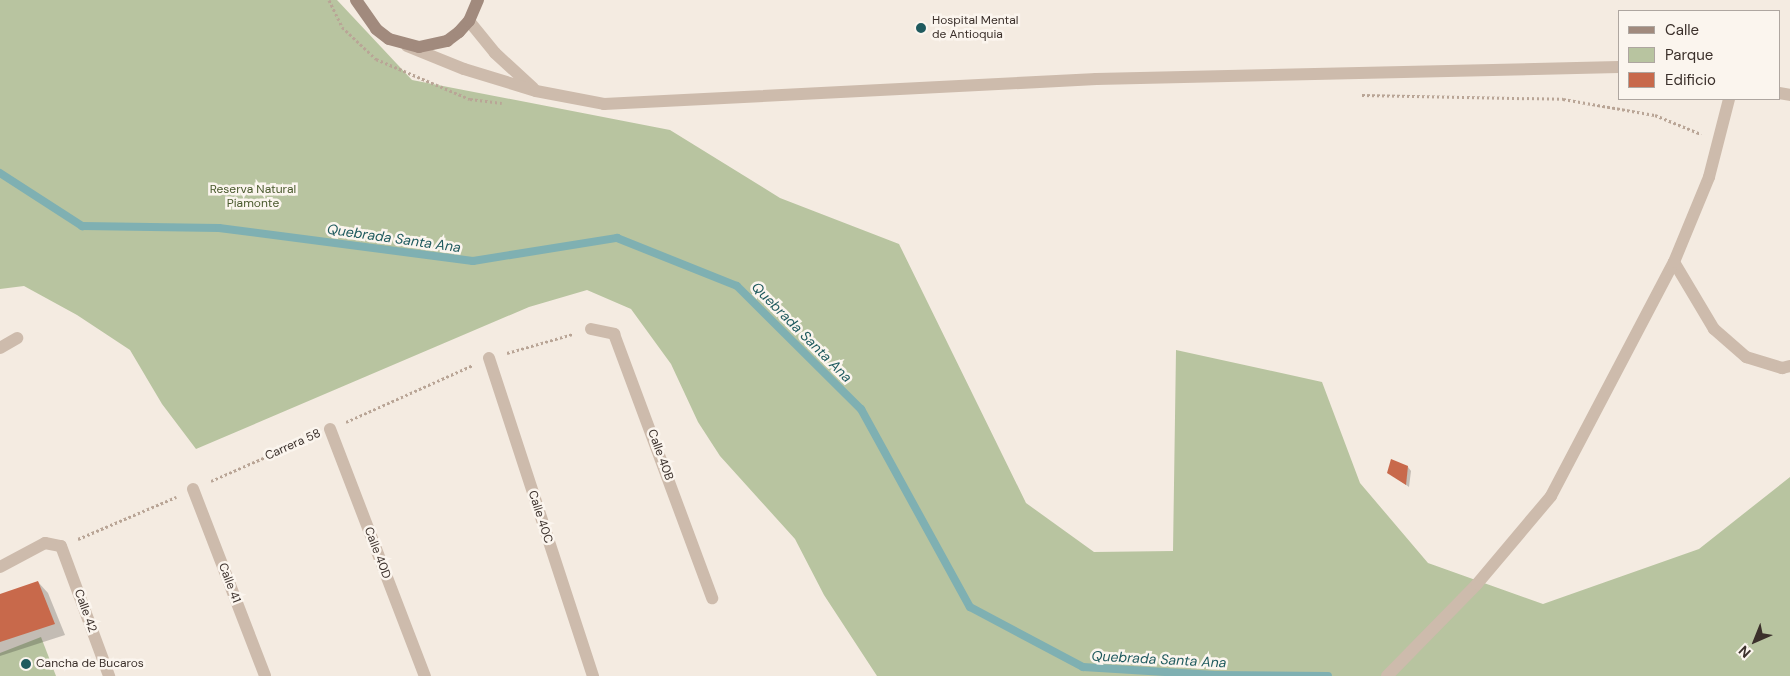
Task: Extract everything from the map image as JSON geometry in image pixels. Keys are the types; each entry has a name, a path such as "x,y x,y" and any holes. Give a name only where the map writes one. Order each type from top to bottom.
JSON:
{"street":[{"path":"356,0 366,16 389,40 464,69 536,91 604,104 1096,79 1618,67"},
{"path":"360,0 366,16"},
{"path":"404,45 434,46 447,41 469,21 478,0"},
{"path":"469,21 495,53 536,91"},
{"path":"1388,676 1477,584 1551,496 1674,262 1709,177 1729,100"},
{"path":"1674,262 1720,335 1746,357 1782,368 1790,366"},
{"name":"Calle 40B","path":"591,329 614,334 712,598"},
{"path":"0,348 17,338"},
{"name":"Calle 40C","path":"489,358 593,676"},
{"name":"Calle 40D","path":"330,429 425,676"},
{"name":"Calle 41","path":"193,489 265,676"},
{"path":"0,567 44,543 61,546"},
{"name":"Calle 42","path":"61,546 109,676"}],"path":[{"name":"Carrera 58","path":"61,546 489,358 591,329"}],"green space":[{"name":"Reserva Natural Piamonte","path":"0,0 337,0 412,80 670,130 780,198 899,244 1026,503 1094,552 1173,551 1176,350 1322,382 1360,483 1428,563 1543,604 1699,549 1790,477 1790,676 877,676 824,595 795,539 720,456 698,422 671,364 631,309 587,290 529,307 196,449 162,404 130,350 77,315 24,286 0,289"},
{"name":"Cancha de Bucaros","path":"41,637 56,676 0,676 0,653"}],"building":[{"path":"1391,459 1408,466 1406,485 1387,473"},
{"path":"38,581 55,624 0,642 0,594"}],"waterway":[{"name":"Quebrada Santa Ana","path":"0,173 82,226 219,228 473,261 617,238 737,286 861,409 970,607 1083,667 1215,675 1328,676"}],"place":[{"name":"Hospital Mental de Antioquia","path":"921,28"},
{"name":"Cancha de Bucaros","path":"26,664"}]}
